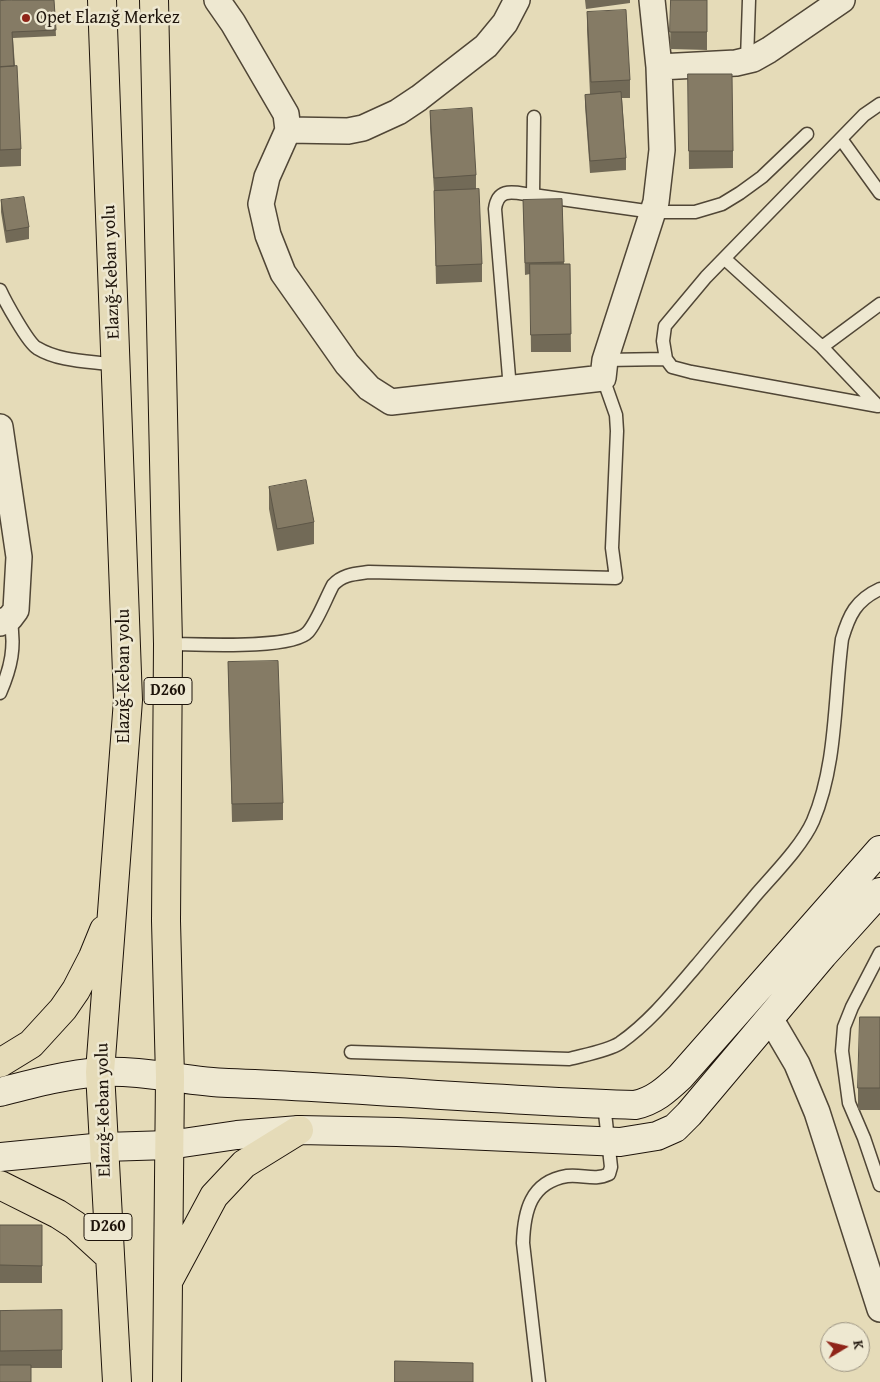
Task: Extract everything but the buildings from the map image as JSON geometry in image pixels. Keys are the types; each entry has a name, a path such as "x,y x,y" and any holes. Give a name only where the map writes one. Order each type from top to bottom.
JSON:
{"highway":[{"name":"Elazığ-Keban yolu","path":"102,0 128,700 100,1072 117,1382"},
{"name":"D260","path":"154,0 168,644 166,921 170,1077 167,1382"},
{"path":"0,1063 31,1044 76,990 93,957 113,907"},
{"path":"168,1281 214,1196 244,1164 299,1130"},
{"path":"0,1185 70,1222 110,1257"}],"main road":[{"path":"0,1092 37,1082 100,1072 223,1083 604,1104 635,1105 646,1103 664,1092 680,1077 880,850"},
{"path":"0,1158 104,1146 169,1145 238,1135 299,1130 406,1132 609,1142 640,1140 657,1136 675,1128 689,1114 880,892"}],"street":[{"path":"217,0 286,114 288,130 267,178 261,204 268,235 283,272 347,364 369,388 391,402 510,389 604,369 656,202 662,150 660,67 652,0"},
{"path":"288,130 348,131 363,128 398,112 486,46 505,23 518,0"},
{"path":"660,67 736,63 747,60 769,50 842,0"},
{"path":"0,427 19,558 16,610 5,621"},
{"path":"770,1018 796,1064 817,1112 880,1309"}],"lane":[{"path":"747,60 749,0"},
{"path":"879,407 672,367 666,359 663,341 665,326 706,276 725,259 864,115 880,104"},
{"path":"533,195 534,117"},
{"path":"510,389 495,209 496,201 500,195 508,192 652,212 695,212 722,204 762,177 807,134"},
{"path":"841,139 880,193"},
{"path":"725,259 822,347 879,407"},
{"path":"0,290 9,308 35,348 61,358 116,365"},
{"path":"822,347 880,304"},
{"path":"168,644 277,644 298,639 307,633 333,585 339,578 348,575 369,572 616,578 612,548 617,431 616,415 604,369 666,359"},
{"path":"351,1052 569,1059 618,1044 638,1028 681,984 777,870 812,823 826,784 842,639 847,622 854,609 864,598 880,589"},
{"path":"0,693 9,673 12,656 12,629 5,621"},
{"path":"880,953 852,1007 844,1027 842,1051 849,1103 864,1138 880,1185"},
{"path":"539,1382 523,1243 526,1211 531,1199 542,1186 554,1180 567,1176 602,1177 609,1174 611,1167 604,1104"}],"place":[{"name":"Opet Elazığ Merkez","path":"26,18"}]}
